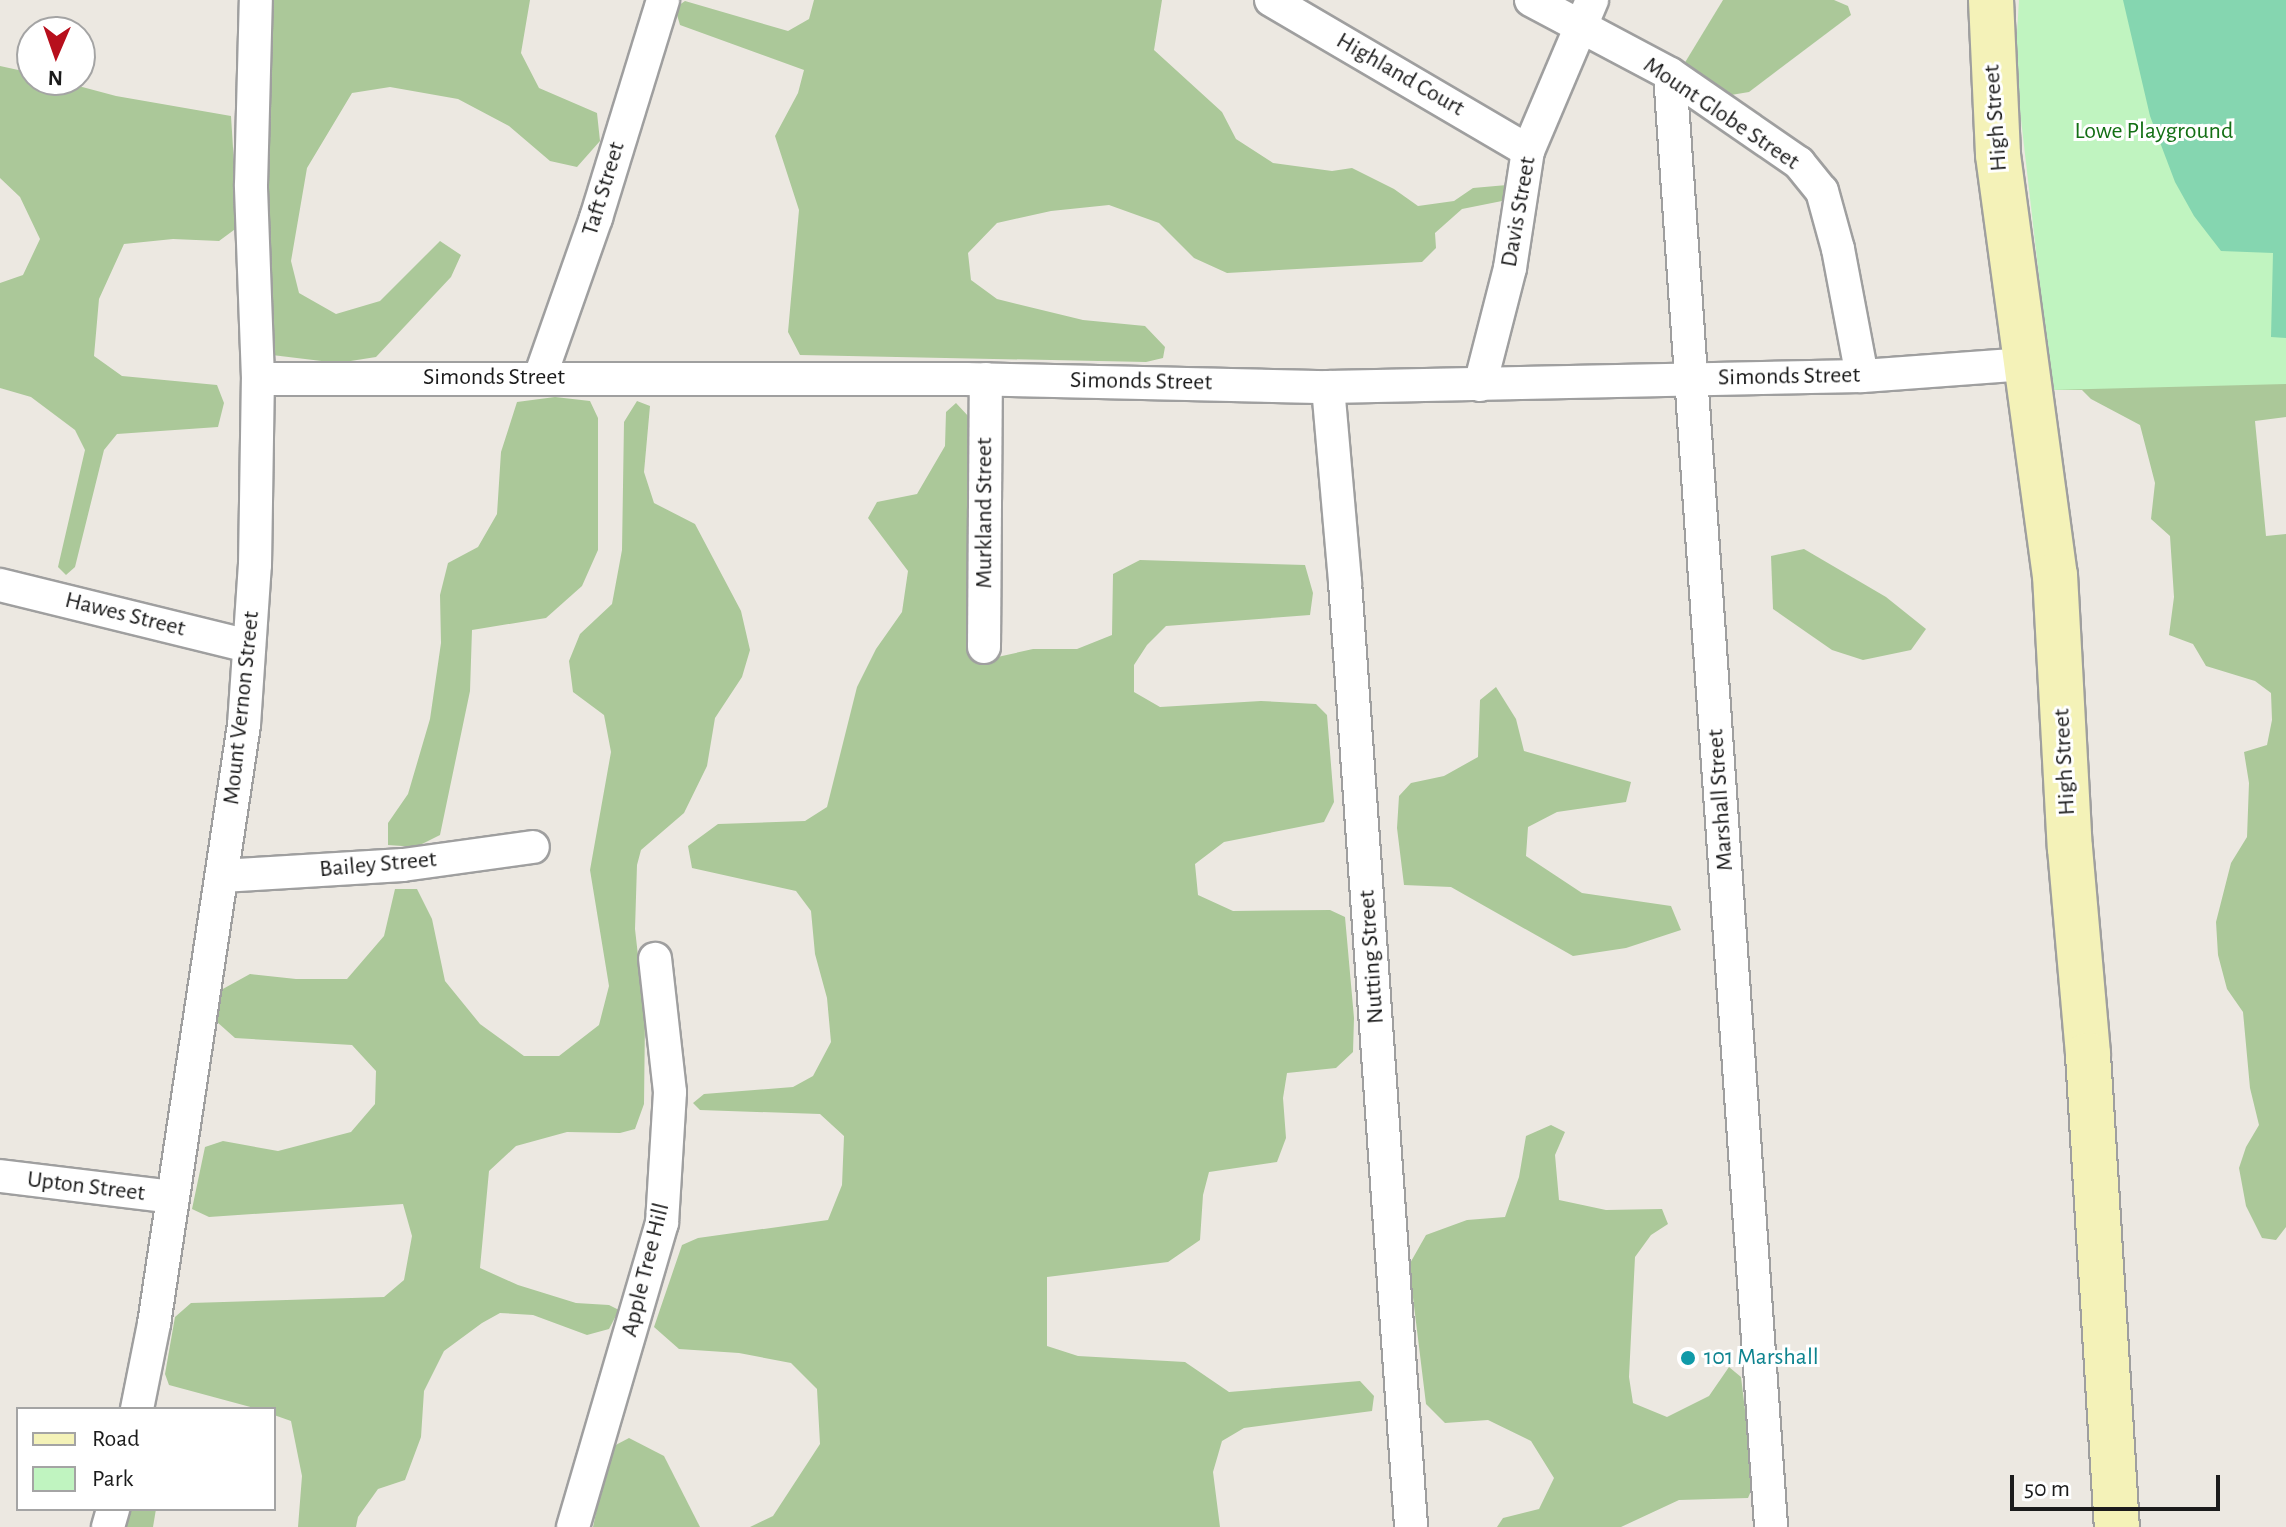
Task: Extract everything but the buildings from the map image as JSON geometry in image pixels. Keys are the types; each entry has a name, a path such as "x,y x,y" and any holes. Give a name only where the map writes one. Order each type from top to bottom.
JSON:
{"main road":[{"name":"High Street","path":"1991,0 1998,155 2055,575 2070,848 2088,1055 2117,1527"}],"street":[{"name":"Mount Vernon Street","path":"137,1407 173,1197 244,725 258,379 251,185 256,0"},
{"name":"Taft Street","path":"540,377 596,218 663,0"},
{"name":"Highland Court","path":"1271,0 1528,151"},
{"name":"Mount Globe Street","path":"1531,0 1586,14 1799,163 1822,191 1838,249 1862,376"},
{"name":"Davis Street","path":"1480,385 1510,268 1528,151 1586,14"},
{"name":"Marshall Street","path":"1670,74 1771,1527"},
{"name":"Simonds Street","path":"258,379 986,379 1328,387 1862,376 2024,364"},
{"name":"Murkland Street","path":"984,647 986,379"},
{"name":"Nutting Street","path":"1328,387 1349,627 1411,1527"},
{"name":"Hawes Street","path":"0,585 249,646"},
{"name":"Bailey Street","path":"222,876 403,865 533,847"},
{"name":"Apple Tree Hill","path":"573,1527 662,1223 670,1092 655,959"},
{"name":"Upton Street","path":"0,1176 173,1197"}],"green space":[{"path":"271,0 530,0 521,53 539,88 597,113 600,141 577,167 550,161 509,126 458,99 390,87 352,93 307,168 291,261 299,293 336,314 380,301 440,241 461,255 451,277 376,357 338,363 272,355 264,341"},
{"path":"814,0 1162,0 1154,50 1222,112 1236,139 1273,163 1332,171 1352,168 1394,189 1418,206 1454,201 1473,188 1507,185 1507,200 1462,209 1435,233 1436,248 1422,262 1227,273 1194,258 1159,223 1109,205 1051,211 997,223 968,253 971,280 997,299 1083,320 1145,326 1165,347 1163,358 1146,362 800,355 788,332 799,210 775,136 798,93 804,70 680,25 675,8 685,1 788,31 809,19"},
{"path":"1723,0 1834,0 1848,6 1851,15 1749,92 1725,96 1681,69"},
{"path":"2019,0 2270,384 2286,384 2286,417 2255,421 2266,536 2286,534 2286,1227 2276,1240 2262,1238 2246,1206 2239,1168 2246,1147 2259,1125 2250,1088 2243,1012 2227,989 2218,955 2216,922 2231,863 2247,837 2249,783 2244,752 2267,745 2272,720 2271,693 2255,681 2206,666 2193,644 2169,635 2174,597 2170,536 2151,519 2155,483 2140,425 2091,399 2082,390 2052,390"},
{"name":"Lowe Playground","path":"2019,0 2286,0 2286,384 2052,390 2015,67"},
{"path":"2123,0 2286,0 2286,338 2271,337 2273,253 2221,251 2194,216 2175,182 2150,116"},
{"path":"0,66 16,70 16,96 96,96 96,91 231,116 238,227 219,241 173,239 124,244 99,299 94,356 122,376 217,385 224,403 218,427 117,434 104,450 75,567 66,575 58,567 85,450 75,430 31,397 0,388 0,283 23,275 40,239 20,197 0,178"},
{"path":"555,397 590,401 598,418 598,550 582,586 546,618 472,630 470,691 440,835 416,847 388,845 388,823 408,794 430,719 441,643 440,595 448,563 478,547 497,514 501,452 517,402"},
{"path":"637,401 650,406 644,472 654,503 695,524 741,611 750,650 742,677 715,718 707,766 684,813 641,850 637,865 635,929 645,1018 644,1104 635,1129 620,1133 567,1132 516,1146 489,1171 480,1268 518,1285 576,1303 609,1305 619,1310 609,1329 587,1335 533,1315 500,1313 482,1323 444,1351 424,1391 421,1437 405,1480 378,1489 358,1517 356,1527 298,1527 302,1476 291,1421 276,1416 276,1407 251,1407 169,1385 165,1374 175,1317 191,1303 384,1297 404,1280 412,1236 403,1204 209,1217 192,1209 205,1147 223,1141 278,1151 351,1132 375,1104 376,1071 352,1045 235,1038 217,1022 221,990 250,974 296,979 347,979 384,936 395,889 417,889 432,919 445,981 480,1024 524,1056 559,1056 599,1025 609,986 590,870 611,752 604,715 573,692 569,661 580,634 612,604 622,550 624,422"},
{"path":"956,403 969,417 976,515 993,658 1033,649 1077,649 1112,635 1113,574 1140,560 1305,565 1313,593 1310,615 1166,626 1147,645 1134,665 1134,692 1160,707 1261,701 1316,704 1327,715 1334,802 1324,822 1224,842 1195,864 1198,895 1233,911 1330,910 1345,917 1354,1018 1353,1052 1336,1068 1287,1073 1283,1098 1286,1138 1277,1162 1209,1172 1203,1195 1200,1240 1168,1262 1047,1277 1047,1346 1078,1356 1185,1362 1229,1392 1360,1381 1374,1396 1372,1411 1244,1428 1222,1441 1213,1472 1220,1527 750,1527 773,1516 820,1444 817,1389 791,1363 739,1353 679,1349 654,1327 682,1245 698,1238 828,1220 842,1185 844,1136 820,1114 700,1110 693,1103 704,1094 793,1087 813,1076 831,1042 827,998 815,954 811,911 796,891 692,868 688,846 718,824 805,821 827,807 857,687 876,649 902,612 908,571 868,518 877,502 917,494 945,446 946,412"},
{"path":"1804,549 1886,597 1926,629 1911,650 1863,660 1832,650 1773,609 1771,556"},
{"path":"1496,687 1516,719 1524,751 1631,782 1626,802 1557,812 1528,827 1526,856 1582,893 1671,906 1681,930 1626,948 1573,956 1451,887 1404,885 1397,828 1399,796 1411,783 1444,776 1478,757 1480,700"},
{"path":"1551,1125 1565,1132 1555,1155 1559,1200 1606,1210 1662,1209 1668,1224 1651,1235 1635,1257 1629,1377 1633,1403 1667,1417 1709,1396 1729,1367 1741,1377 1754,1484 1748,1498 1679,1500 1621,1527 1497,1527 1503,1518 1539,1509 1554,1478 1531,1441 1488,1420 1445,1423 1426,1404 1409,1265 1426,1235 1467,1220 1505,1217 1519,1177 1526,1136"},
{"path":"629,1438 664,1456 700,1527 593,1527 610,1448"},
{"path":"130,1511 156,1511 153,1527 125,1527"}],"place":[{"name":"101 Marshall","path":"1688,1358"}]}
